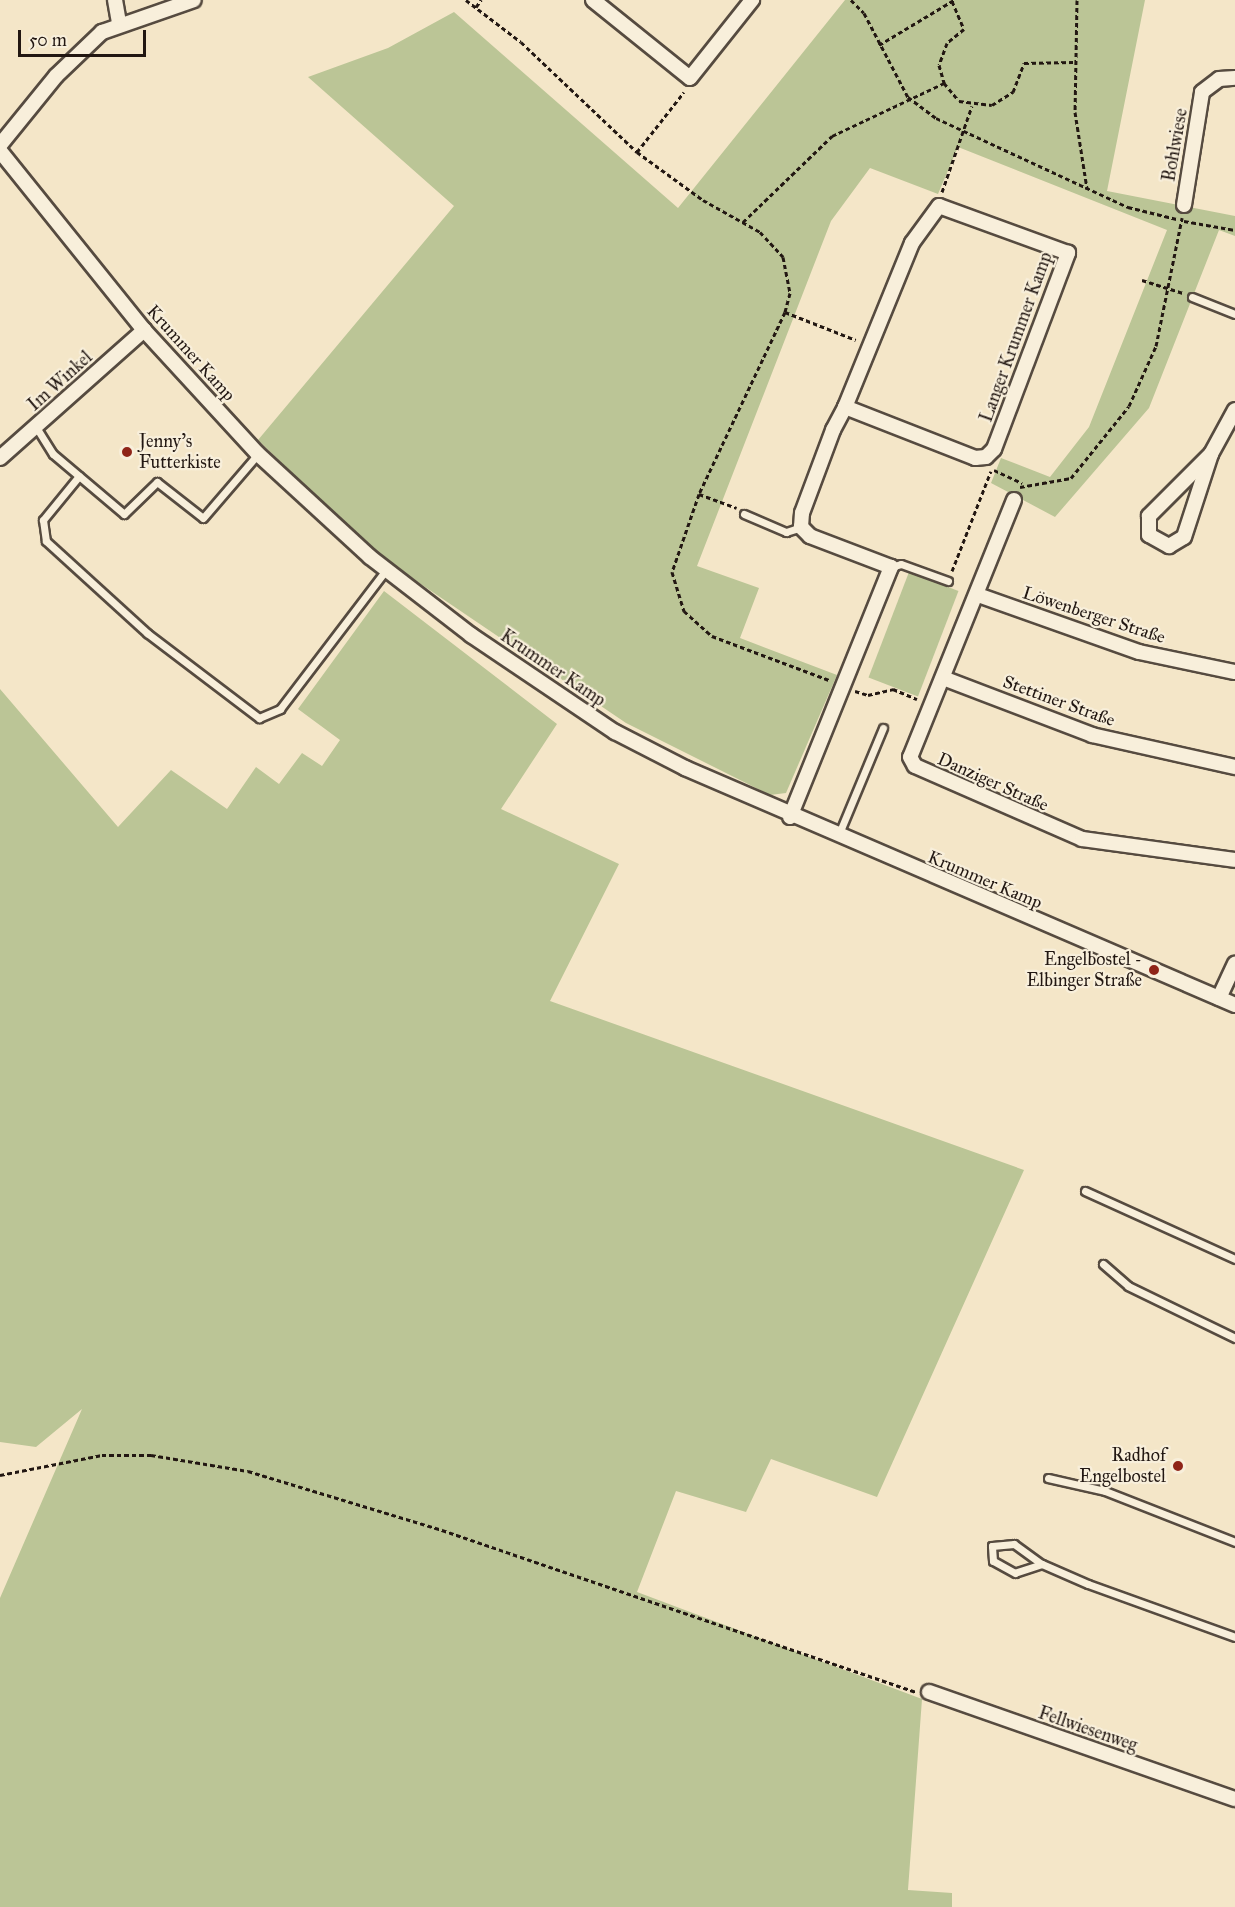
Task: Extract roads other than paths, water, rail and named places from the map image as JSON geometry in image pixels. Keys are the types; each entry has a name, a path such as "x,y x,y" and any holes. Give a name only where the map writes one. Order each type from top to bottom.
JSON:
{"street":[{"path":"115,0 119,23"},
{"path":"0,145 82,48 119,23 194,0"},
{"path":"593,0 690,78 752,0"},
{"name":"Bohlwiese","path":"1184,205 1202,92 1219,79 1235,78"},
{"name":"Krummer Kamp","path":"0,151 144,330 258,454 386,570 471,636 615,732 790,817 1235,1005"},
{"name":"Langer Krummer Kamp","path":"939,206 1068,253 989,463 845,407 912,243 939,206"},
{"name":"Im Winkel","path":"0,458 144,330"},
{"path":"790,817 824,722 846,689 891,567 810,536 801,527 802,513 845,407"},
{"path":"1211,454 1149,516 1149,535 1178,544 1211,454 1235,410"},
{"name":"Danziger Straße","path":"1014,500 933,706 910,757 921,770 1082,839 1235,860"},
{"name":"Löwenberger Straße","path":"978,594 1139,652 1235,672"},
{"name":"Stettiner Straße","path":"943,678 1092,735 1235,767"},
{"path":"1219,998 1235,964"},
{"name":"Fellwiesenweg","path":"929,1692 1235,1799"}],"lane":[{"path":"1192,297 1235,314"},
{"path":"36,427 53,454 124,514 157,482 203,518 258,454"},
{"path":"79,477 43,520 46,541 147,633 259,718 280,709 386,570"},
{"path":"744,514 786,532 801,527"},
{"path":"891,567 901,564 948,581"},
{"path":"837,838 883,728"},
{"path":"1085,1191 1235,1259"},
{"path":"1103,1264 1128,1286 1235,1338"},
{"path":"1048,1478 1105,1491 1235,1542"},
{"path":"1042,1564 1015,1574 993,1561 992,1546 1014,1544 1042,1564 1235,1638"}],"place":[{"name":"Jenny's Futterkiste","path":"127,452"},
{"name":"Engelbostel - Elbinger Straße","path":"1154,970"},
{"name":"Radhof Engelbostel","path":"1178,1466"}]}
